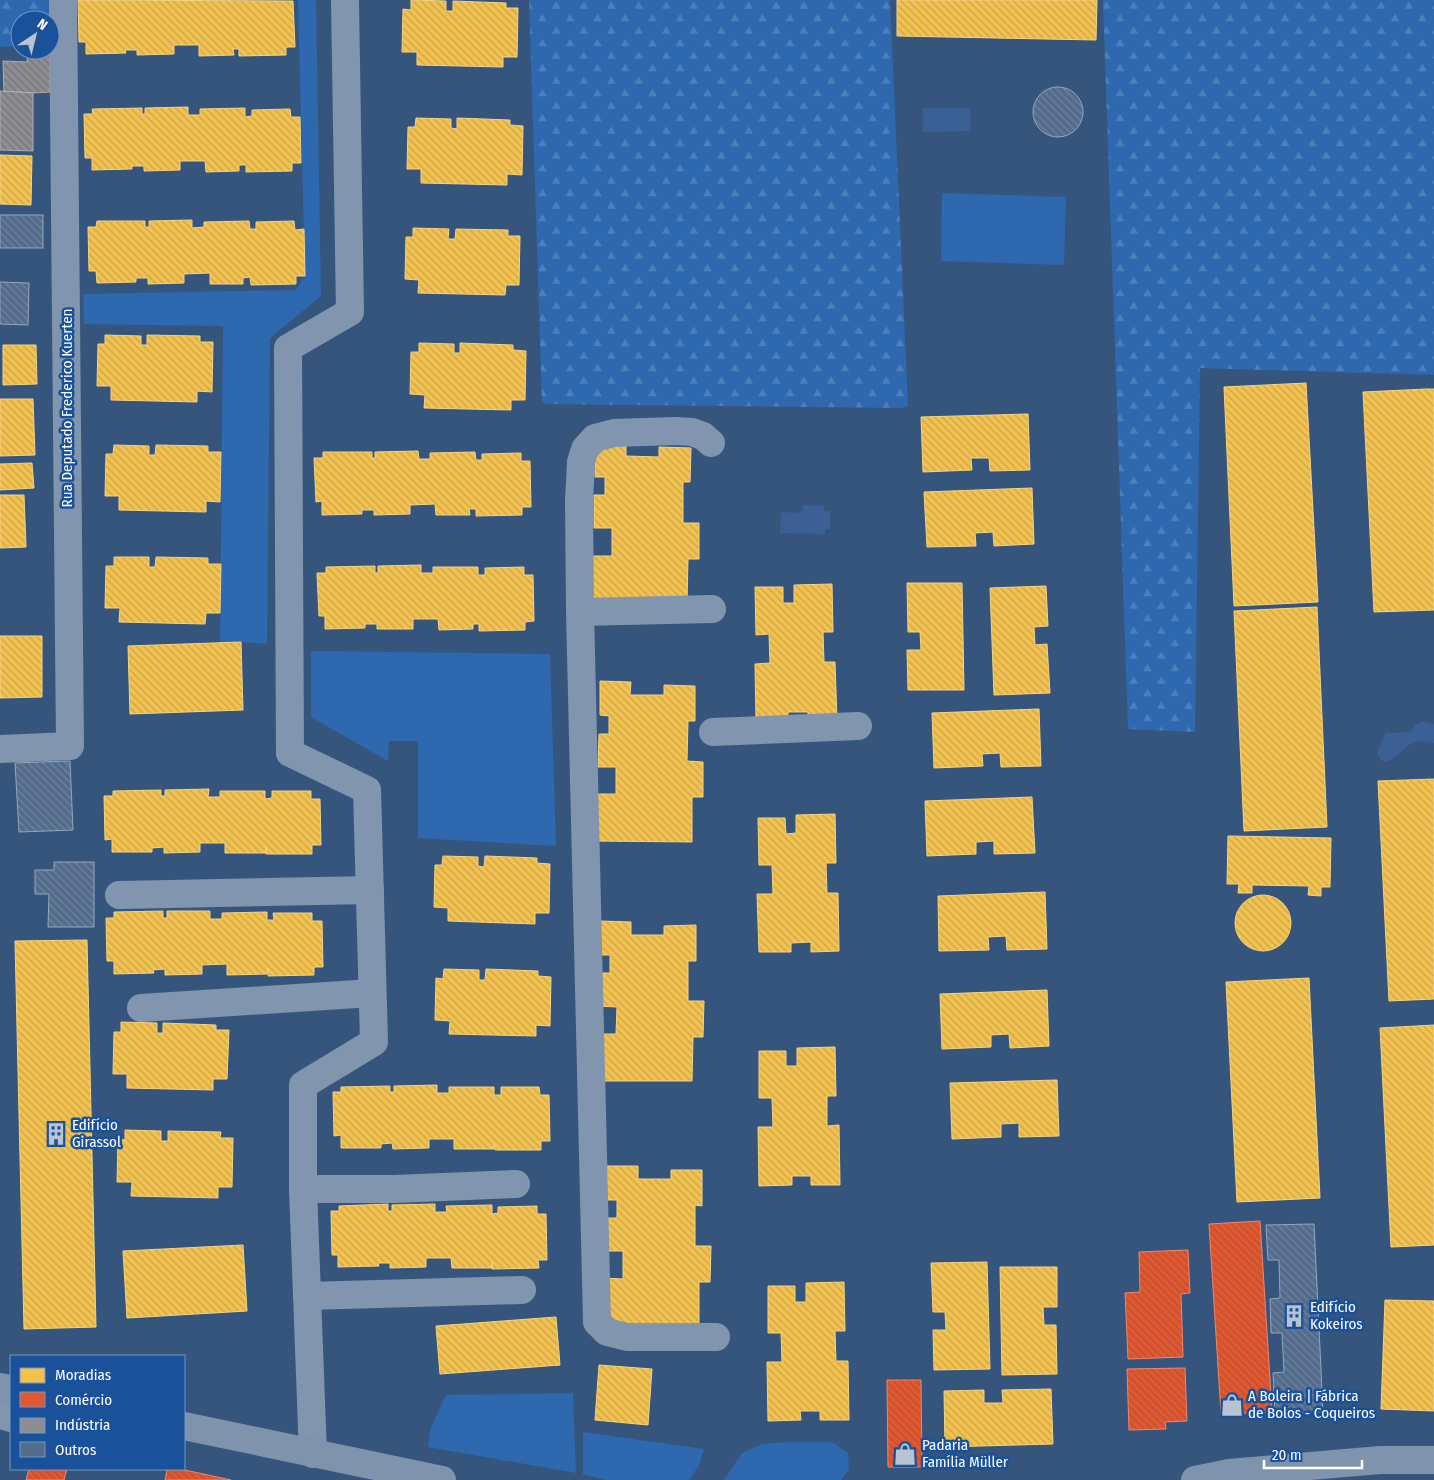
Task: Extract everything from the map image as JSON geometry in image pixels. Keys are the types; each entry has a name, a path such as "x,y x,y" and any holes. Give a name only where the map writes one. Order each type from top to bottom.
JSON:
{"main road":[{"path":"185,1426 442,1480"},
{"path":"1195,1480 1229,1473 1370,1461 1434,1460"}],"street":[{"name":"Rua Deputado Frederico Kuerten","path":"0,749 70,746 63,0"},
{"path":"313,1454 303,1189 303,1085 374,1042 367,790 290,753 288,348 350,312 345,0"},
{"path":"711,443 703,436 692,432 675,430 614,433 595,438 585,449 581,462 579,500 597,1322 607,1332 627,1337 716,1337"},
{"path":"580,612 712,609"},
{"path":"713,732 858,726"},
{"path":"120,895 370,890"},
{"path":"141,1008 372,993"},
{"path":"303,1189 394,1189 516,1184"},
{"path":"307,1296 522,1290"}],"green space":[{"path":"0,0 51,0 50,10 10,10 10,46 0,47"},
{"path":"298,0 316,0 321,296 270,338 267,644 220,643 223,326 84,324 83,294 296,290 305,276"},
{"path":"529,0 890,0 908,406 903,408 545,404 542,402"},
{"path":"1103,0 1434,0 1434,375 1200,368 1195,732 1128,729"},
{"path":"942,193 1066,197 1064,265 941,261"},
{"path":"311,651 550,654 556,846 418,838 418,741 389,741 388,761 311,717"},
{"path":"573,1393 576,1473 428,1447 431,1427 446,1395"},
{"path":"583,1432 704,1449 699,1465 689,1480 606,1480 583,1474"},
{"path":"832,1442 848,1453 849,1469 841,1480 724,1480 742,1453 762,1444"}],"shaded area":[{"path":"923,108 970,108 971,131 923,132"},
{"path":"803,505 824,506 824,511 830,511 830,529 825,529 825,534 780,533 781,512 802,513"},
{"path":"1423,721 1434,724 1434,743 1417,742 1407,746 1399,754 1386,762 1381,760 1377,754 1386,732 1410,732 1415,725"}],"building: Moradias":[{"path":"78,0 293,1 295,47 286,47 286,55 239,56 239,49 233,49 234,55 199,56 199,45 174,45 174,54 137,55 137,50 125,50 126,53 86,54 86,42 79,42"},
{"path":"411,0 446,1 446,11 453,11 453,1 506,3 506,8 518,8 517,57 503,57 503,67 417,65 417,52 402,52 403,9 411,10"},
{"path":"897,0 1097,0 1096,40 897,36"},
{"path":"188,107 188,115 200,115 200,109 245,108 245,117 252,116 252,110 290,109 291,117 300,117 301,163 292,163 292,171 246,172 246,165 239,165 239,171 206,172 205,161 180,161 180,170 144,171 144,166 132,166 132,169 92,170 92,158 85,158 84,114 93,114 92,109 142,108 142,114 145,114 145,108"},
{"path":"416,118 451,119 451,128 457,129 457,118 510,120 510,125 523,126 522,175 507,174 507,185 421,183 421,169 407,169 408,127 415,127"},
{"path":"0,155 32,156 31,205 0,204"},
{"path":"192,220 192,228 204,227 204,222 249,221 250,229 256,229 256,222 294,221 295,230 304,229 305,276 296,276 296,284 251,285 250,277 243,278 243,284 210,284 210,273 184,274 184,283 148,284 148,278 136,278 136,282 97,283 96,271 89,271 88,227 96,227 97,221 145,221 145,227 149,227 149,221"},
{"path":"413,228 449,229 448,239 455,239 456,229 508,230 508,236 520,236 519,285 506,285 505,295 418,293 419,280 405,279 406,237 413,237"},
{"path":"105,335 141,336 141,345 147,345 147,335 200,336 200,342 213,342 212,392 197,391 197,402 111,400 111,386 97,386 98,344 105,344"},
{"path":"419,343 454,344 454,353 460,353 460,343 513,345 513,350 526,351 525,400 511,400 511,410 424,408 425,395 410,394 411,352 419,352"},
{"path":"3,345 36,345 37,384 3,385"},
{"path":"1306,383 1318,602 1234,606 1224,387"},
{"path":"1434,389 1434,610 1374,612 1363,392"},
{"path":"0,399 33,399 35,455 0,456"},
{"path":"1028,414 1030,470 990,471 989,458 971,458 972,470 923,472 921,417"},
{"path":"595,443 626,443 626,456 659,457 659,447 691,448 690,482 683,482 683,523 699,523 699,559 688,559 687,603 591,602 591,556 612,556 612,528 594,528 594,495 605,495 605,477 595,477"},
{"path":"114,445 149,446 149,455 155,455 156,445 208,446 208,452 221,452 220,502 206,501 206,512 119,510 119,496 105,496 106,454 113,454"},
{"path":"418,451 419,459 430,459 430,453 475,452 476,460 482,460 482,454 521,453 521,461 530,461 531,507 522,507 522,515 476,516 476,509 469,509 470,515 436,515 435,504 410,505 410,514 374,515 374,510 362,510 362,514 322,515 322,501 316,502 314,458 323,458 323,452 372,452 372,458 375,458 375,452"},
{"path":"32,463 34,488 0,490 0,464"},
{"path":"1032,488 1034,544 994,546 993,532 975,533 976,546 927,547 924,492"},
{"path":"0,495 24,495 26,547 0,548"},
{"path":"114,557 149,557 149,567 155,567 156,557 208,558 208,564 221,564 220,613 206,613 205,624 119,622 120,608 105,608 106,566 114,566"},
{"path":"421,565 421,573 433,573 433,567 478,567 478,575 485,575 485,568 524,567 524,575 533,575 534,621 525,622 525,630 479,631 479,624 473,624 473,629 439,630 438,619 413,619 413,629 377,629 377,624 365,624 365,628 325,629 325,616 319,616 317,573 326,573 326,567 375,566 375,573 378,573 378,566"},
{"path":"907,583 962,583 964,690 908,690 907,650 921,650 920,632 908,632"},
{"path":"832,584 833,632 823,632 824,662 835,662 837,721 808,721 808,712 788,712 788,721 756,722 755,664 770,663 769,634 756,635 755,587 783,587 783,603 794,603 794,585"},
{"path":"1046,586 1048,626 1034,627 1035,645 1047,644 1050,693 994,695 990,588"},
{"path":"1317,607 1327,827 1244,831 1234,611"},
{"path":"0,636 42,636 42,697 0,698"},
{"path":"241,642 243,710 130,714 128,646"},
{"path":"600,681 631,682 630,695 664,695 664,685 695,686 695,721 688,721 687,761 703,762 703,797 692,797 692,842 595,841 596,794 616,794 616,767 598,767 599,734 609,734 609,716 600,715"},
{"path":"1039,709 1041,766 1001,767 1000,753 982,754 983,766 934,768 932,713"},
{"path":"1434,779 1434,999 1389,1001 1378,781"},
{"path":"209,789 208,797 220,797 220,791 265,791 265,799 272,798 272,791 311,791 311,799 320,799 321,845 312,845 312,854 225,853 225,843 200,843 200,852 164,853 164,847 152,848 152,852 112,852 112,839 105,840 104,796 113,796 113,791 161,790 161,796 165,796 165,790"},
{"path":"1032,797 1035,853 994,854 994,841 976,842 976,854 927,856 925,801"},
{"path":"835,814 836,863 826,863 827,893 838,893 839,951 811,952 811,942 791,943 791,952 759,952 757,894 773,894 772,865 759,865 758,818 785,818 786,834 796,833 796,815"},
{"path":"1228,836 1331,838 1330,887 1321,887 1321,896 1308,895 1309,886 1252,885 1252,893 1238,893 1239,884 1227,884"},
{"path":"443,856 478,857 478,866 484,867 485,856 537,858 537,863 550,864 549,913 535,913 535,924 448,921 448,908 434,907 435,865 442,865"},
{"path":"1045,892 1047,949 1007,950 1006,936 988,937 989,950 939,951 938,896"},
{"path":"1263,895 1278,900 1286,908 1291,923 1286,938 1278,946 1263,951 1248,946 1240,938 1235,923 1240,908 1248,900"},
{"path":"163,911 163,918 167,918 167,911 210,911 210,919 222,919 222,913 267,912 267,920 274,920 273,913 312,913 312,921 322,921 323,967 314,967 314,975 268,976 268,968 267,974 227,975 227,964 202,965 202,974 165,975 165,969 153,970 154,973 114,974 114,961 107,961 106,918 114,918 114,912"},
{"path":"600,921 631,922 631,935 664,935 664,926 696,925 696,961 688,961 688,1001 704,1001 703,1037 693,1037 692,1081 596,1081 596,1034 616,1034 617,1007 599,1006 599,973 610,973 610,955 600,955"},
{"name":"Edifício Girassol","path":"87,940 96,1327 24,1329 15,941"},
{"path":"444,969 479,970 479,980 485,980 486,969 538,971 538,976 551,977 550,1026 536,1025 536,1036 449,1034 450,1021 435,1020 436,978 443,979"},
{"path":"1309,978 1320,1198 1237,1202 1226,982"},
{"path":"1047,990 1049,1046 1010,1048 1009,1034 991,1035 991,1047 942,1049 940,994"},
{"path":"121,1022 157,1023 157,1033 163,1033 163,1023 216,1025 216,1030 229,1030 227,1079 213,1079 213,1090 127,1088 127,1074 113,1074 114,1032 121,1032"},
{"path":"1434,1025 1434,1245 1391,1247 1380,1028"},
{"path":"835,1047 836,1096 827,1096 827,1126 839,1125 840,1185 811,1185 811,1176 792,1176 792,1185 759,1186 758,1127 773,1127 772,1098 759,1098 759,1051 786,1051 786,1066 797,1066 797,1048"},
{"path":"1057,1080 1059,1136 1019,1137 1019,1123 1001,1124 1001,1137 952,1139 950,1083"},
{"path":"437,1085 437,1093 449,1093 449,1087 494,1087 494,1095 501,1095 501,1087 539,1087 540,1095 549,1095 550,1141 541,1141 541,1150 495,1150 494,1143 494,1149 454,1149 454,1139 429,1139 429,1148 393,1149 392,1143 381,1144 381,1148 341,1148 341,1135 334,1136 333,1092 341,1092 341,1087 390,1086 390,1092 394,1092 394,1086"},
{"path":"125,1130 161,1131 161,1141 168,1141 168,1131 221,1132 220,1138 233,1138 232,1187 218,1187 218,1198 131,1196 132,1182 117,1182 118,1139 125,1140"},
{"path":"607,1166 638,1166 638,1179 671,1179 671,1170 702,1170 702,1206 695,1205 695,1246 711,1246 710,1282 699,1282 699,1326 603,1325 603,1278 623,1279 623,1251 606,1251 606,1218 617,1218 617,1200 607,1200"},
{"path":"388,1204 388,1211 392,1211 392,1205 435,1204 435,1212 447,1212 446,1206 492,1205 492,1214 498,1213 498,1207 537,1206 537,1214 546,1214 547,1260 538,1260 539,1268 452,1268 451,1258 426,1258 426,1267 390,1268 390,1263 378,1263 379,1266 338,1267 338,1255 332,1255 331,1211 339,1211 339,1206"},
{"path":"243,1245 247,1311 127,1318 123,1251"},
{"path":"987,1262 990,1369 934,1370 933,1330 946,1330 945,1312 933,1312 931,1263"},
{"path":"1000,1267 1057,1267 1057,1307 1043,1307 1044,1325 1056,1325 1057,1374 1002,1375"},
{"path":"844,1282 845,1331 835,1331 836,1361 848,1361 849,1420 820,1420 820,1411 800,1411 801,1420 768,1421 767,1362 782,1362 781,1333 768,1333 768,1286 795,1286 795,1302 806,1302 806,1283"},
{"path":"1385,1300 1434,1301 1434,1411 1381,1409"},
{"path":"556,1317 560,1365 440,1374 436,1326"},
{"path":"599,1365 652,1369 648,1425 595,1420"},
{"path":"1051,1389 1053,1444 945,1447 944,1391 984,1390 984,1403 1003,1403 1002,1390"}],"building: Comércio":[{"path":"1260,1221 1272,1412 1221,1414 1209,1224"},
{"path":"1188,1250 1190,1293 1181,1294 1183,1357 1128,1359 1125,1293 1140,1292 1139,1252"},
{"path":"1185,1368 1187,1421 1165,1422 1166,1429 1129,1430 1127,1369"},
{"path":"887,1380 921,1380 922,1467 888,1467"},
{"path":"29,1470 67,1470 64,1480 26,1480"},
{"path":"167,1470 185,1470 231,1480 165,1480"}],"building: Indústria":[{"path":"27,60 50,60 50,92 4,91 3,61 27,62"},
{"path":"0,91 33,93 33,151 0,150"}],"building: Outros":[{"path":"1058,87 1067,89 1078,98 1083,112 1081,121 1072,132 1058,137 1049,135 1038,126 1033,112 1035,103 1044,92"},
{"path":"0,215 43,215 43,248 0,248"},
{"path":"0,282 29,283 28,325 0,324"},
{"path":"70,761 73,830 19,832 15,763"},
{"path":"54,862 94,862 94,927 48,927 49,894 35,894 35,870 54,870"},
{"name":"Edifício Kokeiros","path":"1314,1224 1323,1412 1275,1414 1273,1373 1284,1372 1282,1333 1271,1333 1270,1299 1280,1298 1279,1260 1268,1260 1266,1225"}],"place":[{"name":"Edifício Girassol","path":"56,1134"},
{"name":"Edifício Kokeiros","path":"1294,1316"},
{"name":"A Boleira | Fábrica de Bolos - Coqueiros","path":"1232,1405"},
{"name":"Padaria Família Müller","path":"905,1454"}]}
